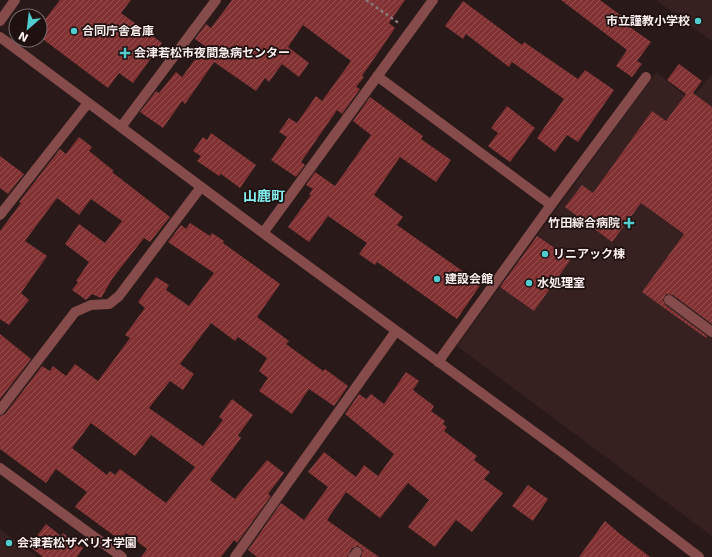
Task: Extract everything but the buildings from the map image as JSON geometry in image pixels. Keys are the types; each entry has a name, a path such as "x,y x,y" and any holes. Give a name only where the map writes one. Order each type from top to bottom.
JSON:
{"street":[{"path":"0,21 15,0"},
{"path":"121,127 216,0"},
{"path":"263,233 433,0"},
{"path":"0,37 263,233 563,453 699,557"},
{"path":"377,76 551,205"},
{"path":"438,362 551,205 646,77"},
{"path":"2,208 88,103"},
{"path":"0,410 76,312 91,305 109,304 119,296 201,187"},
{"path":"669,300 712,332"},
{"path":"235,557 396,331"},
{"path":"0,468 122,557"}],"path":[{"path":"366,0 410,31"}],"shaded area":[{"name":"市立謹教小学校","path":"656,0 712,0 712,41"},
{"name":"竹田綜合病院","path":"656,72 690,100 712,75 712,536 457,346"},
{"name":"会津若松ザベリオ学園","path":"0,529 38,557 0,557"}],"place":[{"name":"市立謹教小学校","path":"698,21"},
{"name":"合同庁舎倉庫","path":"74,31"},
{"name":"会津若松市夜間急病センター","path":"125,53"},
{"name":"竹田綜合病院","path":"629,223"},
{"name":"リニアック棟","path":"545,254"},
{"name":"建設会館","path":"437,279"},
{"name":"水処理室","path":"529,283"},
{"name":"会津若松ザベリオ学園","path":"9,543"}],"district":[{"name":"山鹿町","path":"264,196"}]}
